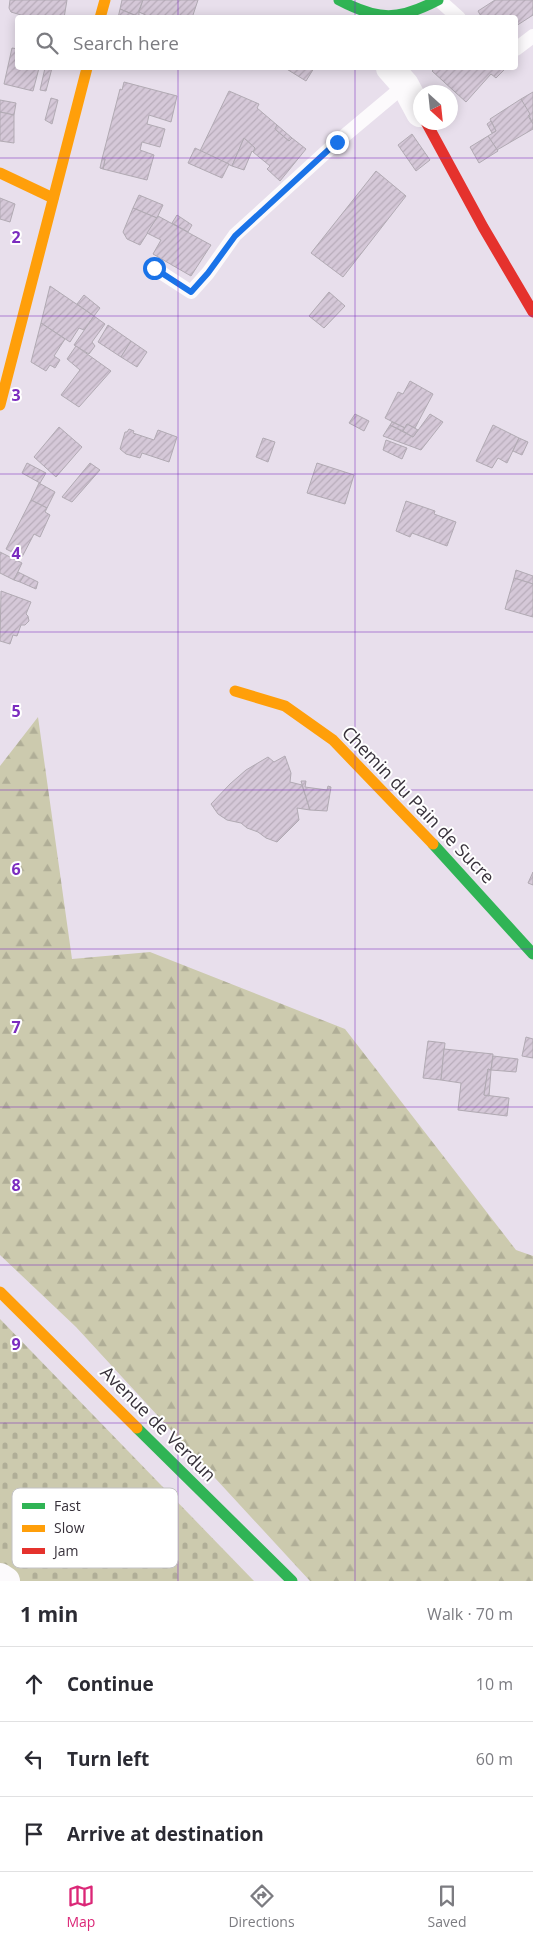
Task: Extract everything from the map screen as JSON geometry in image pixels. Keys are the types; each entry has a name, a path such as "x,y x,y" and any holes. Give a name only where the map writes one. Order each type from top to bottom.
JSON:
{"main road":[{"path":"101,15 105,0"},
{"path":"406,15 415,13 439,0"},
{"path":"354,10 371,15"},
{"path":"0,405 87,70"},
{"path":"430,130 483,227 533,312"},
{"path":"0,173 53,198"},
{"name":"Chemin du Pain de Sucre","path":"235,691 285,706 333,740 424,834 533,954"},
{"name":"Avenue de Verdun","path":"0,1292 292,1581"}],"street":[{"path":"398,73 413,100"},
{"path":"0,1577 6,1581"}],"lane":[{"path":"439,0 456,15"},
{"path":"518,47 533,36"},
{"path":"154,268 191,292 208,273 235,236 337,142 398,73"}],"green space":[{"path":"38,717 72,959 150,952 345,1029 516,1250 533,1256 533,1581 310,1581 76,1327 0,1255 0,766"},
{"path":"0,1319 164,1488 12,1488 12,1568 178,1568 178,1503 254,1581 15,1581 0,1572"}],"building":[{"path":"10,0 67,0 64,15 21,15 11,12 9,8"},
{"path":"122,0 143,0 139,15 120,9"},
{"path":"143,0 198,0 193,15 146,15 139,12"},
{"path":"495,0 533,0 533,15 518,25 518,15 480,15 478,11"},
{"path":"120,9 134,15 119,15"},
{"path":"12,48 15,48 15,70 38,70 33,91 4,84"},
{"path":"45,70 51,70 46,91 40,90"},
{"path":"288,70 313,70 306,81"},
{"path":"504,70 496,78 491,74 466,102 458,95 458,85 447,85 432,71"},
{"path":"124,82 177,96 171,122 149,115 147,124 165,129 160,147 142,142 140,150 154,155 147,180 103,169 105,159 102,159 120,89 122,90"},
{"path":"229,91 259,104 257,108 277,125 275,129 289,141 292,138 306,149 280,181 267,169 270,166 253,152 255,148 244,138 232,166 200,151"},
{"path":"533,92 533,124 521,99"},
{"path":"51,98 58,100 52,124 45,120"},
{"path":"521,99 530,114 528,116 533,124 533,129 497,150 488,136 496,131 490,119"},
{"path":"0,100 16,103 14,115 0,112"},
{"path":"0,112 14,115 14,143 0,141"},
{"path":"491,121 496,131 492,133 487,124"},
{"path":"277,125 292,138 289,141 275,129"},
{"path":"412,134 430,160 416,171 398,145"},
{"path":"488,136 498,151 479,163 470,147"},
{"path":"244,138 255,148 244,170 232,166"},
{"path":"195,148 229,164 222,178 188,163"},
{"path":"102,159 105,159 103,169 100,168"},
{"path":"376,171 406,196 343,277 311,253"},
{"path":"139,195 163,205 157,218 133,208"},
{"path":"0,198 15,204 10,222 0,219"},
{"path":"133,208 157,218 140,245 127,239 123,232"},
{"path":"177,215 192,225 188,232 172,223"},
{"path":"158,216 211,245 191,276 153,254 161,240 147,233"},
{"path":"50,286 94,316 84,330 79,328 70,342 41,323"},
{"path":"329,292 345,306 324,328 309,316"},
{"path":"84,295 100,308 94,316 77,304"},
{"path":"94,316 105,324 92,342 95,346 89,354 74,345"},
{"path":"41,323 65,339 54,356 60,360 55,368 50,365 46,371 31,362"},
{"path":"108,325 131,341 121,357 98,342"},
{"path":"131,341 147,352 137,367 121,357"},
{"path":"76,346 111,371 79,407 61,395 80,370 67,359"},
{"path":"410,381 433,394 415,428 407,424 405,428 385,418 398,392 403,394"},
{"path":"355,414 369,421 364,431 349,423"},
{"path":"430,414 443,422 421,450 383,436 390,425 413,437"},
{"path":"392,422 405,428 403,431 390,425"},
{"path":"407,424 418,430 413,437 403,431"},
{"path":"493,425 519,438 507,463 498,458 492,468 476,461"},
{"path":"59,427 82,447 56,477 34,457"},
{"path":"129,429 134,431 133,433 154,440 158,430 177,437 169,462 142,453 140,458 126,454 120,449 125,432"},
{"path":"263,438 275,442 268,462 256,457"},
{"path":"519,438 528,442 522,455 513,451"},
{"path":"386,440 407,448 402,459 383,450"},
{"path":"27,463 46,473 40,483 22,473"},
{"path":"90,463 100,470 72,502 62,497"},
{"path":"317,463 354,475 345,504 307,493"},
{"path":"39,483 55,492 47,508 31,500"},
{"path":"31,500 47,508 45,512 50,515 40,537 34,534 22,557 6,549"},
{"path":"406,501 435,511 434,514 456,522 447,546 412,533 410,537 396,531"},
{"path":"0,552 22,563 14,580 0,573"},
{"path":"516,570 533,576 533,584 514,578"},
{"path":"18,572 24,575 20,582 14,580"},
{"path":"24,575 38,582 36,589 20,582"},
{"path":"514,578 533,584 533,617 505,609"},
{"path":"1,591 31,602 26,614 29,621 25,625 21,625 17,636 13,635 10,644 0,641"},
{"path":"285,756 291,773 290,782 302,785 310,810 297,808 299,820 277,842 247,828 241,823 227,820 218,814 211,804 246,770 268,757 274,762"},
{"path":"301,781 306,781 305,787 327,790 328,786 331,787 327,811 310,810"},
{"path":"533,872 533,885 528,883"},
{"path":"526,1037 533,1039 533,1058 522,1056"},
{"path":"428,1041 445,1043 441,1080 423,1078"},
{"path":"444,1049 493,1054 491,1070 488,1069 484,1095 509,1098 507,1116 458,1110 461,1083 441,1080"},
{"path":"493,1056 518,1059 516,1072 491,1070"},
{"path":"488,1069 491,1070 489,1096 484,1095"}],"traffic: fast":[{"path":"339,0 377,15"},
{"path":"400,15 438,0"},
{"path":"433,844 533,954"},
{"path":"137,1428 292,1581"}],"traffic: slow":[{"path":"101,15 105,0"},
{"path":"0,405 86,70"},
{"path":"0,173 53,198"},
{"path":"235,691 285,706 333,740 433,844"},
{"path":"0,1292 137,1428"}],"traffic: jam":[{"path":"430,130 483,227 533,312"}],"route":[{"path":"154,268 191,292 208,273 235,236 337,142"}]}
